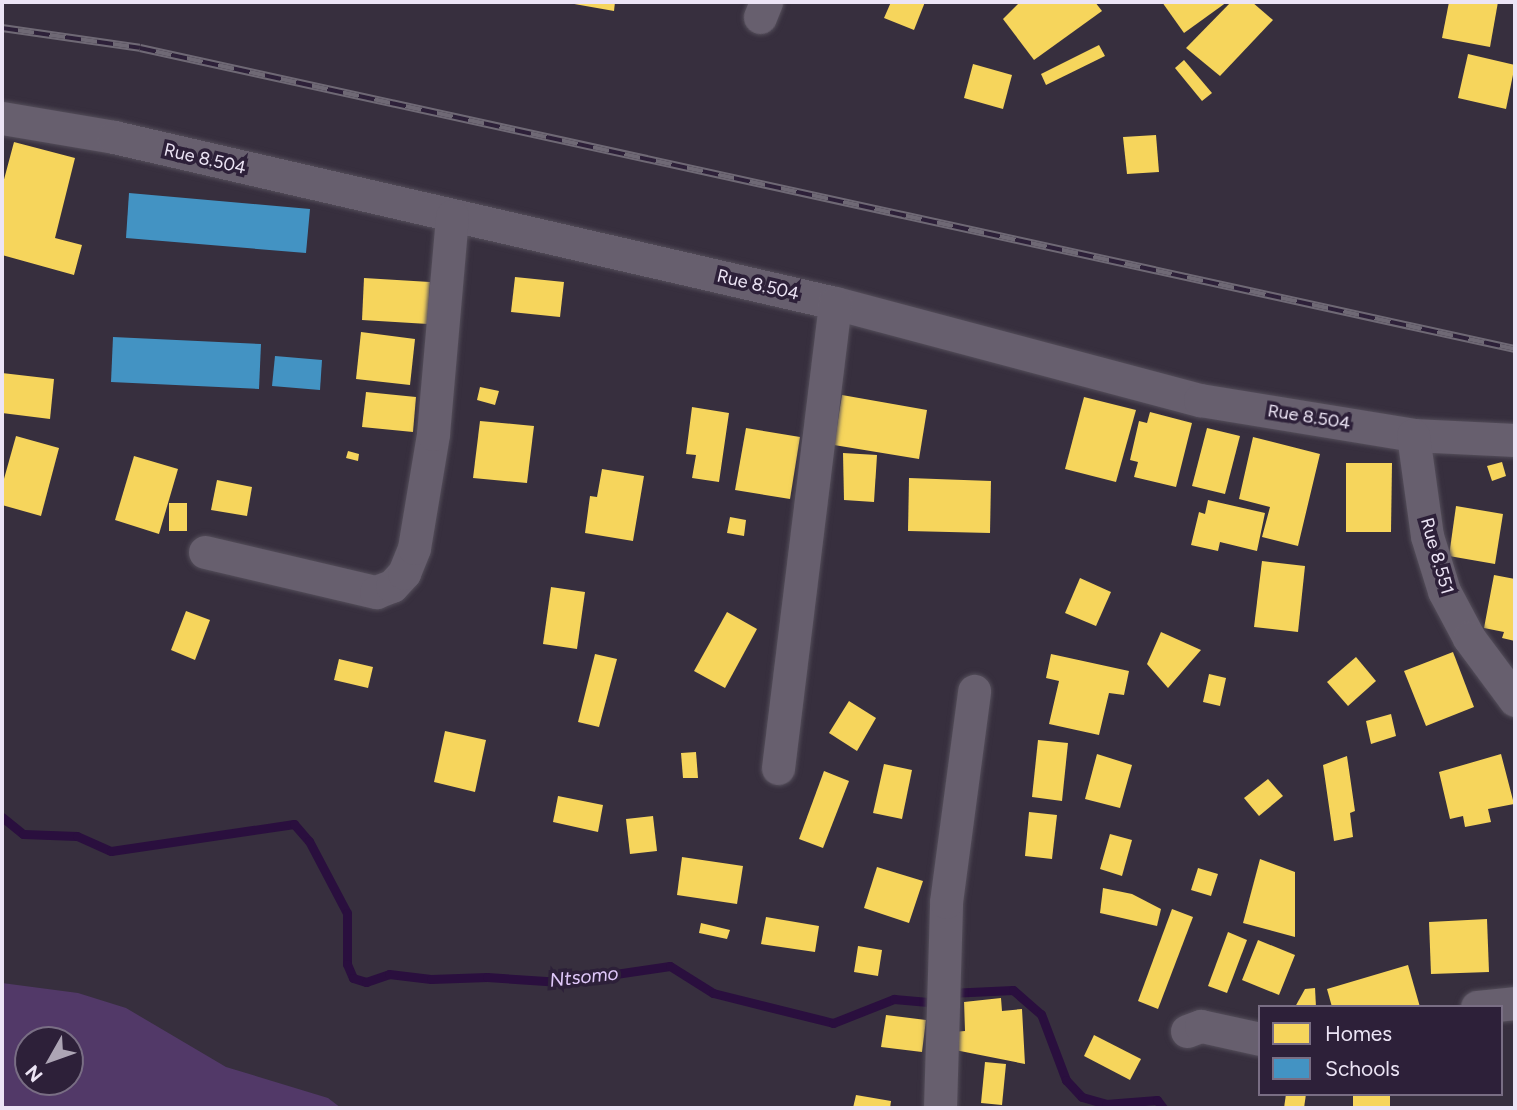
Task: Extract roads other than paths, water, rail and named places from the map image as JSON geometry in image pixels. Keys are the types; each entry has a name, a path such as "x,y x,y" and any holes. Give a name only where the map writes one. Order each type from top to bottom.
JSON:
{"street":[{"name":"Rue 8.504","path":"2,118 114,137 835,303 1200,400 1413,435 1515,440"},
{"path":"205,551 376,592 392,586 404,573 414,548 433,434 452,216"},
{"path":"778,768 835,303"},
{"name":"Rue 8.551","path":"1413,435 1427,536 1444,591 1469,638 1515,700"},
{"path":"940,1108 946,902 974,691"},
{"path":"1496,1005 1515,1003"},
{"path":"1187,1031 1201,1026 1258,1039"}],"waterway":[{"name":"Ntsomo","path":"2,817 23,834 77,836 111,851 294,824 309,841 347,913 347,964 353,978 366,982 389,974 431,979 487,977 561,982 670,966 713,993 833,1023 894,999 931,1002 937,999"},
{"name":"Ntsomo","path":"949,993 1013,990 1041,1014 1066,1080 1082,1097 1106,1104 1157,1100 1163,1108"}],"railway":[{"path":"2,28 140,48 1515,349"}]}
